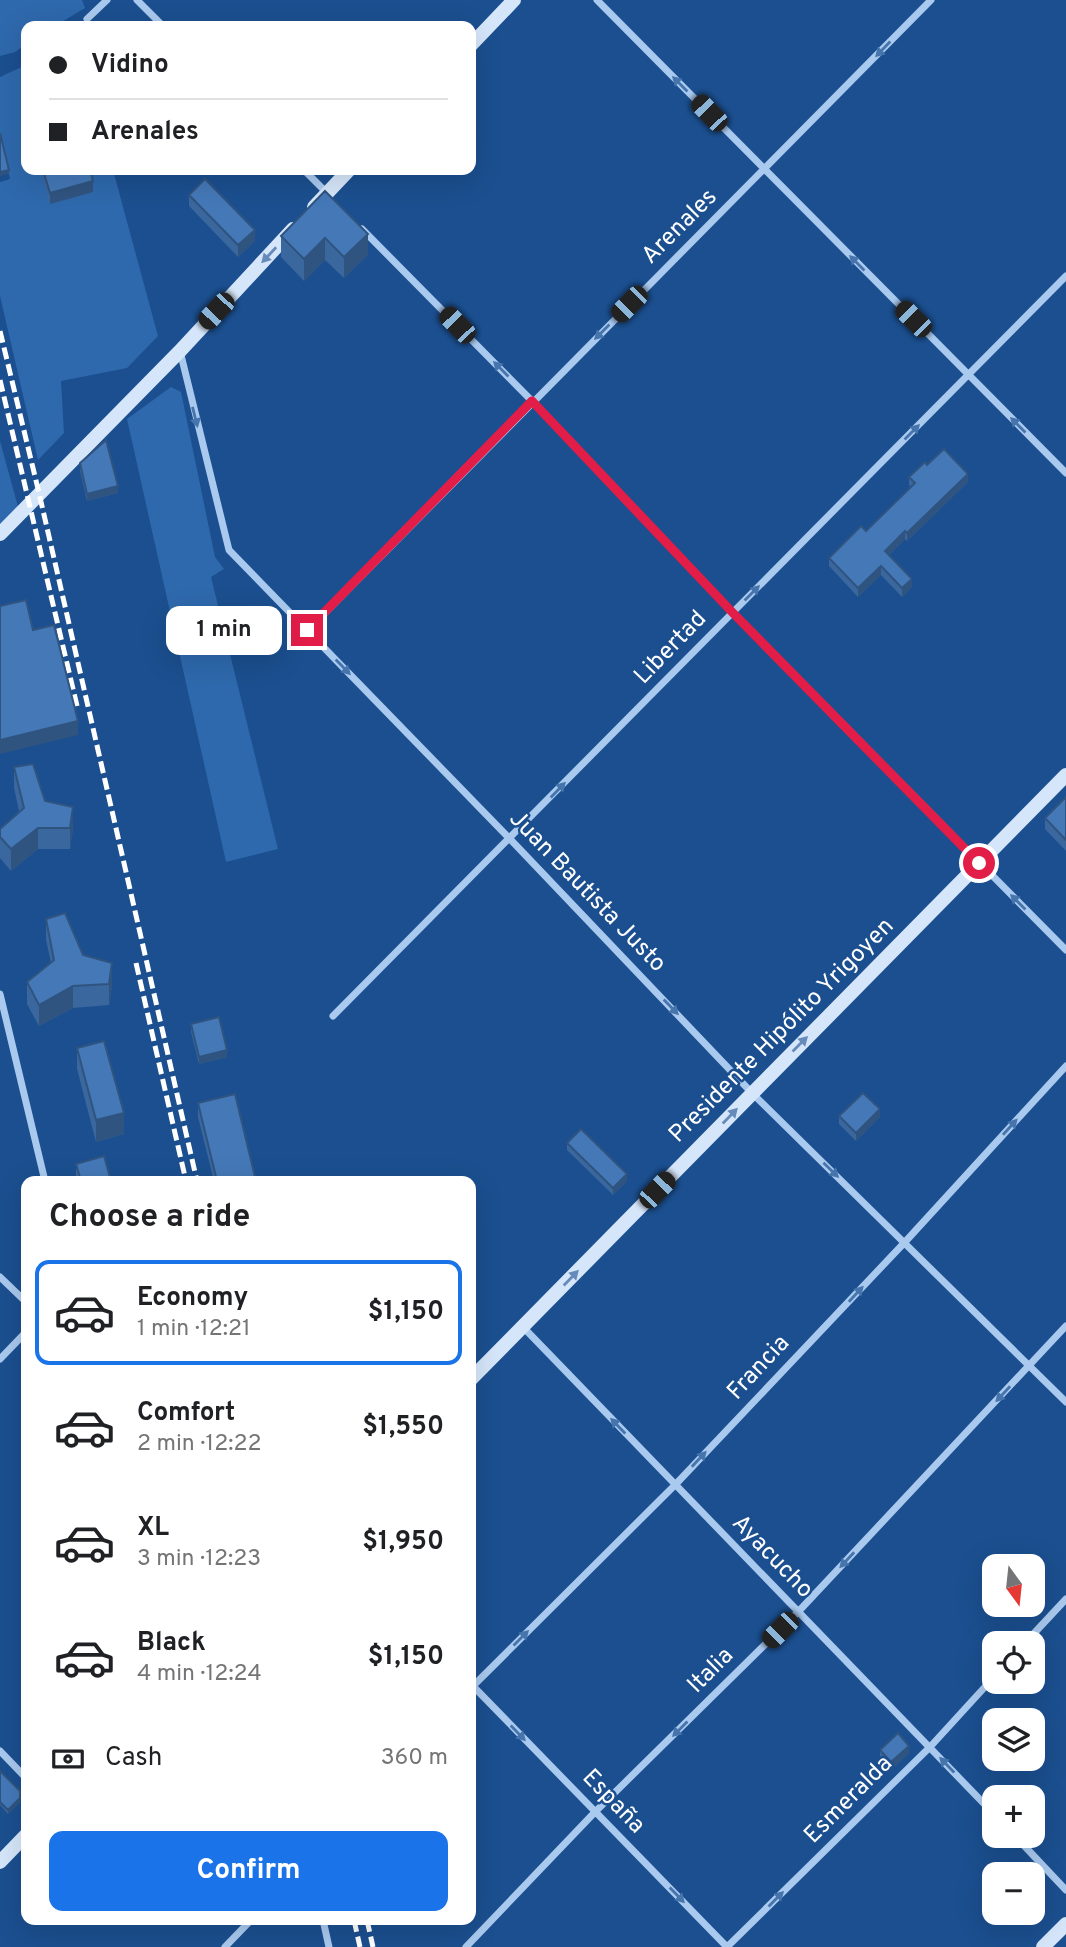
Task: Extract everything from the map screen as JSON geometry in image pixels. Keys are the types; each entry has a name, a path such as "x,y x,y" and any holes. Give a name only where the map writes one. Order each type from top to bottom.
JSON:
{"street":[{"path":"87,19 107,0"},
{"path":"137,0 158,21"},
{"path":"476,40 514,0"},
{"path":"597,0 1066,473"},
{"name":"Arenales","path":"307,630 931,0"},
{"path":"309,175 331,198"},
{"path":"0,534 180,351 304,218 331,198 346,175"},
{"path":"356,223 532,401 733,613 1066,950"},
{"name":"Libertad","path":"334,1016 1066,276"},
{"name":"Juan Bautista Justo","path":"180,351 229,550 752,1093 1066,1402"},
{"name":"Presidente Hipólito Yrigoyen","path":"476,1374 1066,775"},
{"path":"0,994 45,1176"},
{"name":"Francia","path":"476,1681 675,1485 905,1242 1066,1066"},
{"path":"0,1277 21,1297"},
{"name":"Italia","path":"466,1947 595,1812 798,1612 1066,1326"},
{"name":"Ayacucho","path":"523,1327 982,1801"},
{"path":"0,1359 21,1337"},
{"path":"1036,1631 1066,1599"},
{"name":"España","path":"476,1691 727,1947"},
{"name":"Esmeralda","path":"727,1947 930,1747 982,1691"},
{"path":"0,1751 21,1773"},
{"path":"0,1862 21,1840"},
{"path":"1027,1848 1066,1889"},
{"path":"1043,1947 1066,1924"},
{"path":"225,1947 246,1925"},
{"path":"324,1925 329,1947"}],"shaded area":[{"path":"0,0 82,0 85,8 63,21 21,21 21,48 0,56"},
{"path":"21,67 21,175 114,175 158,336 127,368 61,381 64,433 38,460 0,296 0,182 10,179 0,137 0,77"},
{"path":"171,387 181,392 215,557 224,569 211,577 278,849 226,862 127,419"},
{"path":"0,441 20,514 0,534"}],"building":[{"path":"0,133 9,170 0,172"},
{"path":"45,175 91,175 93,181 50,193"},
{"path":"205,179 255,230 238,245 189,195"},
{"path":"325,191 368,234 344,257 325,238 304,259 281,236"},
{"path":"106,440 118,486 87,494 80,463"},
{"path":"944,449 968,474 885,551 912,579 902,588 881,566 858,588 829,558 861,526 866,531 915,483 909,477"},
{"path":"26,600 33,630 54,625 78,721 0,740 0,606"},
{"path":"33,764 45,801 73,807 70,828 38,828 11,849 0,837 0,829 24,808 14,767"},
{"path":"1066,797 1066,840 1045,818"},
{"path":"65,913 83,955 112,963 109,984 73,986 39,1005 27,982 54,960 46,919"},
{"path":"219,1017 227,1050 199,1057 191,1024"},
{"path":"104,1041 124,1113 96,1120 77,1048"},
{"path":"863,1093 880,1109 856,1133 839,1116"},
{"path":"235,1094 255,1176 216,1176 198,1103"},
{"path":"581,1129 627,1174 613,1188 567,1143"},
{"path":"104,1156 110,1176 80,1176 76,1164"},
{"path":"898,1733 909,1746 891,1762 880,1750"},
{"path":"0,1771 20,1791 20,1798 8,1810 0,1802"}],"railway":[{"path":"0,331 196,1176"},
{"path":"0,380 78,710"},
{"path":"136,963 185,1176"},
{"path":"355,1925 360,1947"},
{"path":"368,1925 373,1947"}],"route":[{"path":"307,630 532,401 733,613 979,863"}]}
